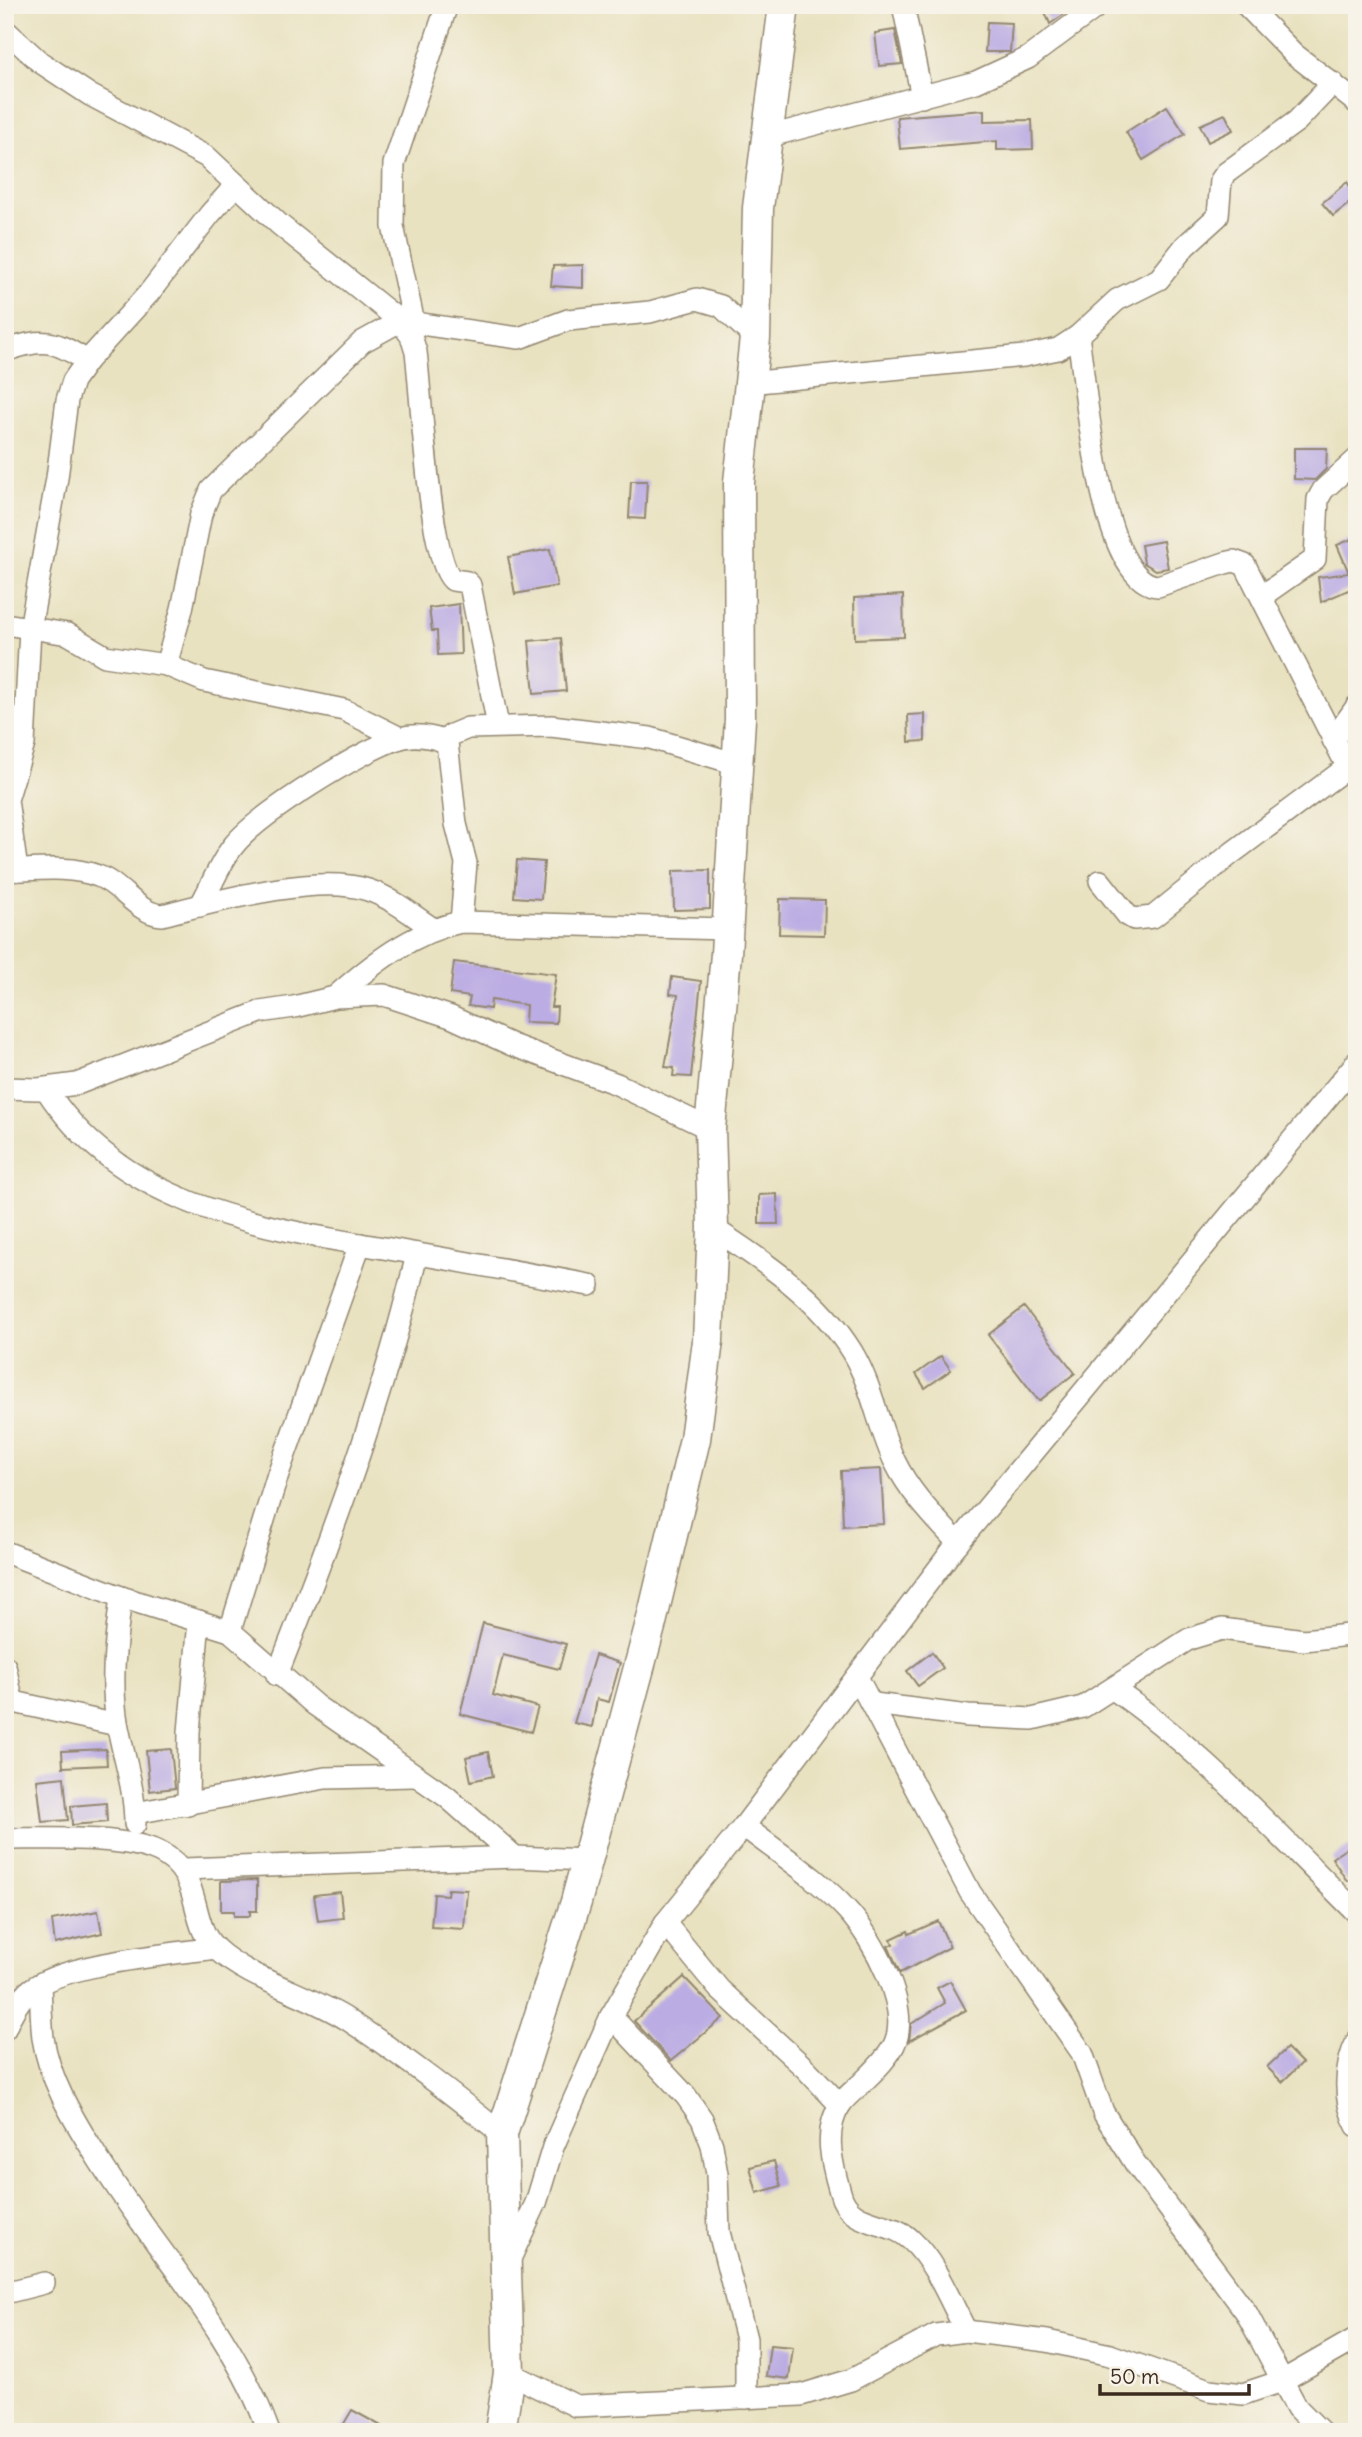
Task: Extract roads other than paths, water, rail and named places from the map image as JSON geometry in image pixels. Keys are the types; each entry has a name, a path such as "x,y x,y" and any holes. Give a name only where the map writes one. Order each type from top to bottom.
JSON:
{"street":[{"path":"447,5 394,164 393,226 407,322 416,352 430,500 445,570 453,580 467,582 470,586 498,726"},
{"path":"500,2432 509,2373 502,2134 587,1860 651,1623 695,1439 708,1341 713,1228 710,1129 727,929 737,764 740,482 748,383 755,338 758,208 770,136 784,5"},
{"path":"903,5 922,97"},
{"path":"770,136 830,117 976,82 1028,58 1099,5"},
{"path":"1246,5 1294,54 1357,103"},
{"path":"8,36 90,94 207,158 235,186 407,322 519,338 568,320 650,312 697,299 721,306 755,338"},
{"path":"748,383 1024,356 1058,349 1079,336 1116,300 1159,279 1185,246 1218,216 1221,180 1226,173 1297,121 1333,83"},
{"path":"235,186 149,293 87,361 73,381 67,400 57,478 30,629 27,724 7,800 11,870 66,870 97,875 118,886 154,915 276,891 324,886 365,889 391,899 432,928"},
{"path":"166,665 182,609 201,513 211,490 362,342 407,322"},
{"path":"1079,336 1101,494 1134,575 1150,585 1158,586 1234,561 1245,565 1333,740 1352,763 1231,853 1153,917 1146,920 1127,915 1100,881"},
{"path":"5,351 31,341 52,342 87,361"},
{"path":"1262,596 1315,559 1318,499 1323,490 1357,459"},
{"path":"5,624 68,634 105,656 166,665 204,681 344,710 400,738"},
{"path":"1333,740 1357,706"},
{"path":"447,742 460,730 498,726 551,726 650,738 737,764"},
{"path":"200,906 233,846 247,832 333,771 400,738 428,736 447,742"},
{"path":"447,742 456,824 466,863 461,922"},
{"path":"335,997 360,974 432,928 461,922 727,929"},
{"path":"5,1088 46,1089 77,1084 260,1012 335,997 384,995 420,1006 512,1045 617,1084 710,1129"},
{"path":"506,2268 536,2203 553,2147 611,2016 665,1923 744,1826 958,1543 1357,1062"},
{"path":"46,1089 76,1130 133,1175 243,1222 589,1285"},
{"path":"713,1228 753,1254 821,1310 852,1353 874,1398 895,1462 918,1497 958,1543"},
{"path":"230,1631 278,1474 360,1244"},
{"path":"277,1675 304,1608 400,1329 417,1254"},
{"path":"5,1552 121,1597 230,1631 277,1675 344,1728 447,1797 515,1857"},
{"path":"121,1597 113,1659 117,1725 130,1771 135,1813 135,1844"},
{"path":"188,1805 189,1732 199,1621"},
{"path":"874,1704 968,1716 1032,1719 1083,1707 1189,1639 1222,1629 1304,1640 1357,1634"},
{"path":"5,1666 8,1699 117,1725"},
{"path":"857,1677 874,1704 970,1892 1082,2053 1103,2112 1135,2163 1246,2312 1297,2408 1321,2432"},
{"path":"1113,1689 1142,1709 1207,1768 1357,1913"},
{"path":"135,1813 188,1805 226,1794 325,1778 417,1776"},
{"path":"744,1826 848,1911 892,1987 899,2014 893,2046 877,2069 840,2105 830,2137 841,2197 850,2212 868,2223 895,2229 911,2239 929,2262 966,2330"},
{"path":"5,1839 135,1844 160,1852 184,1869 200,1918 215,1948 254,1973 303,1994 348,2020 502,2134"},
{"path":"184,1869 515,1857 587,1860"},
{"path":"665,1923 719,1989 806,2069 840,2105"},
{"path":"5,2029 10,2016 27,1993 40,1984 122,1962 215,1948"},
{"path":"40,1984 43,2038 62,2096 114,2186 209,2316 246,2377 269,2432"},
{"path":"611,2016 686,2096 702,2119 712,2145 717,2174 719,2232 746,2339 746,2398"},
{"path":"1357,2041 1347,2073 1348,2100 1357,2126"},
{"path":"5,2293 44,2283"},
{"path":"509,2373 576,2406 801,2395 851,2380 936,2335 966,2330 1047,2341 1110,2355 1209,2390 1243,2394 1282,2381 1357,2338"}]}
